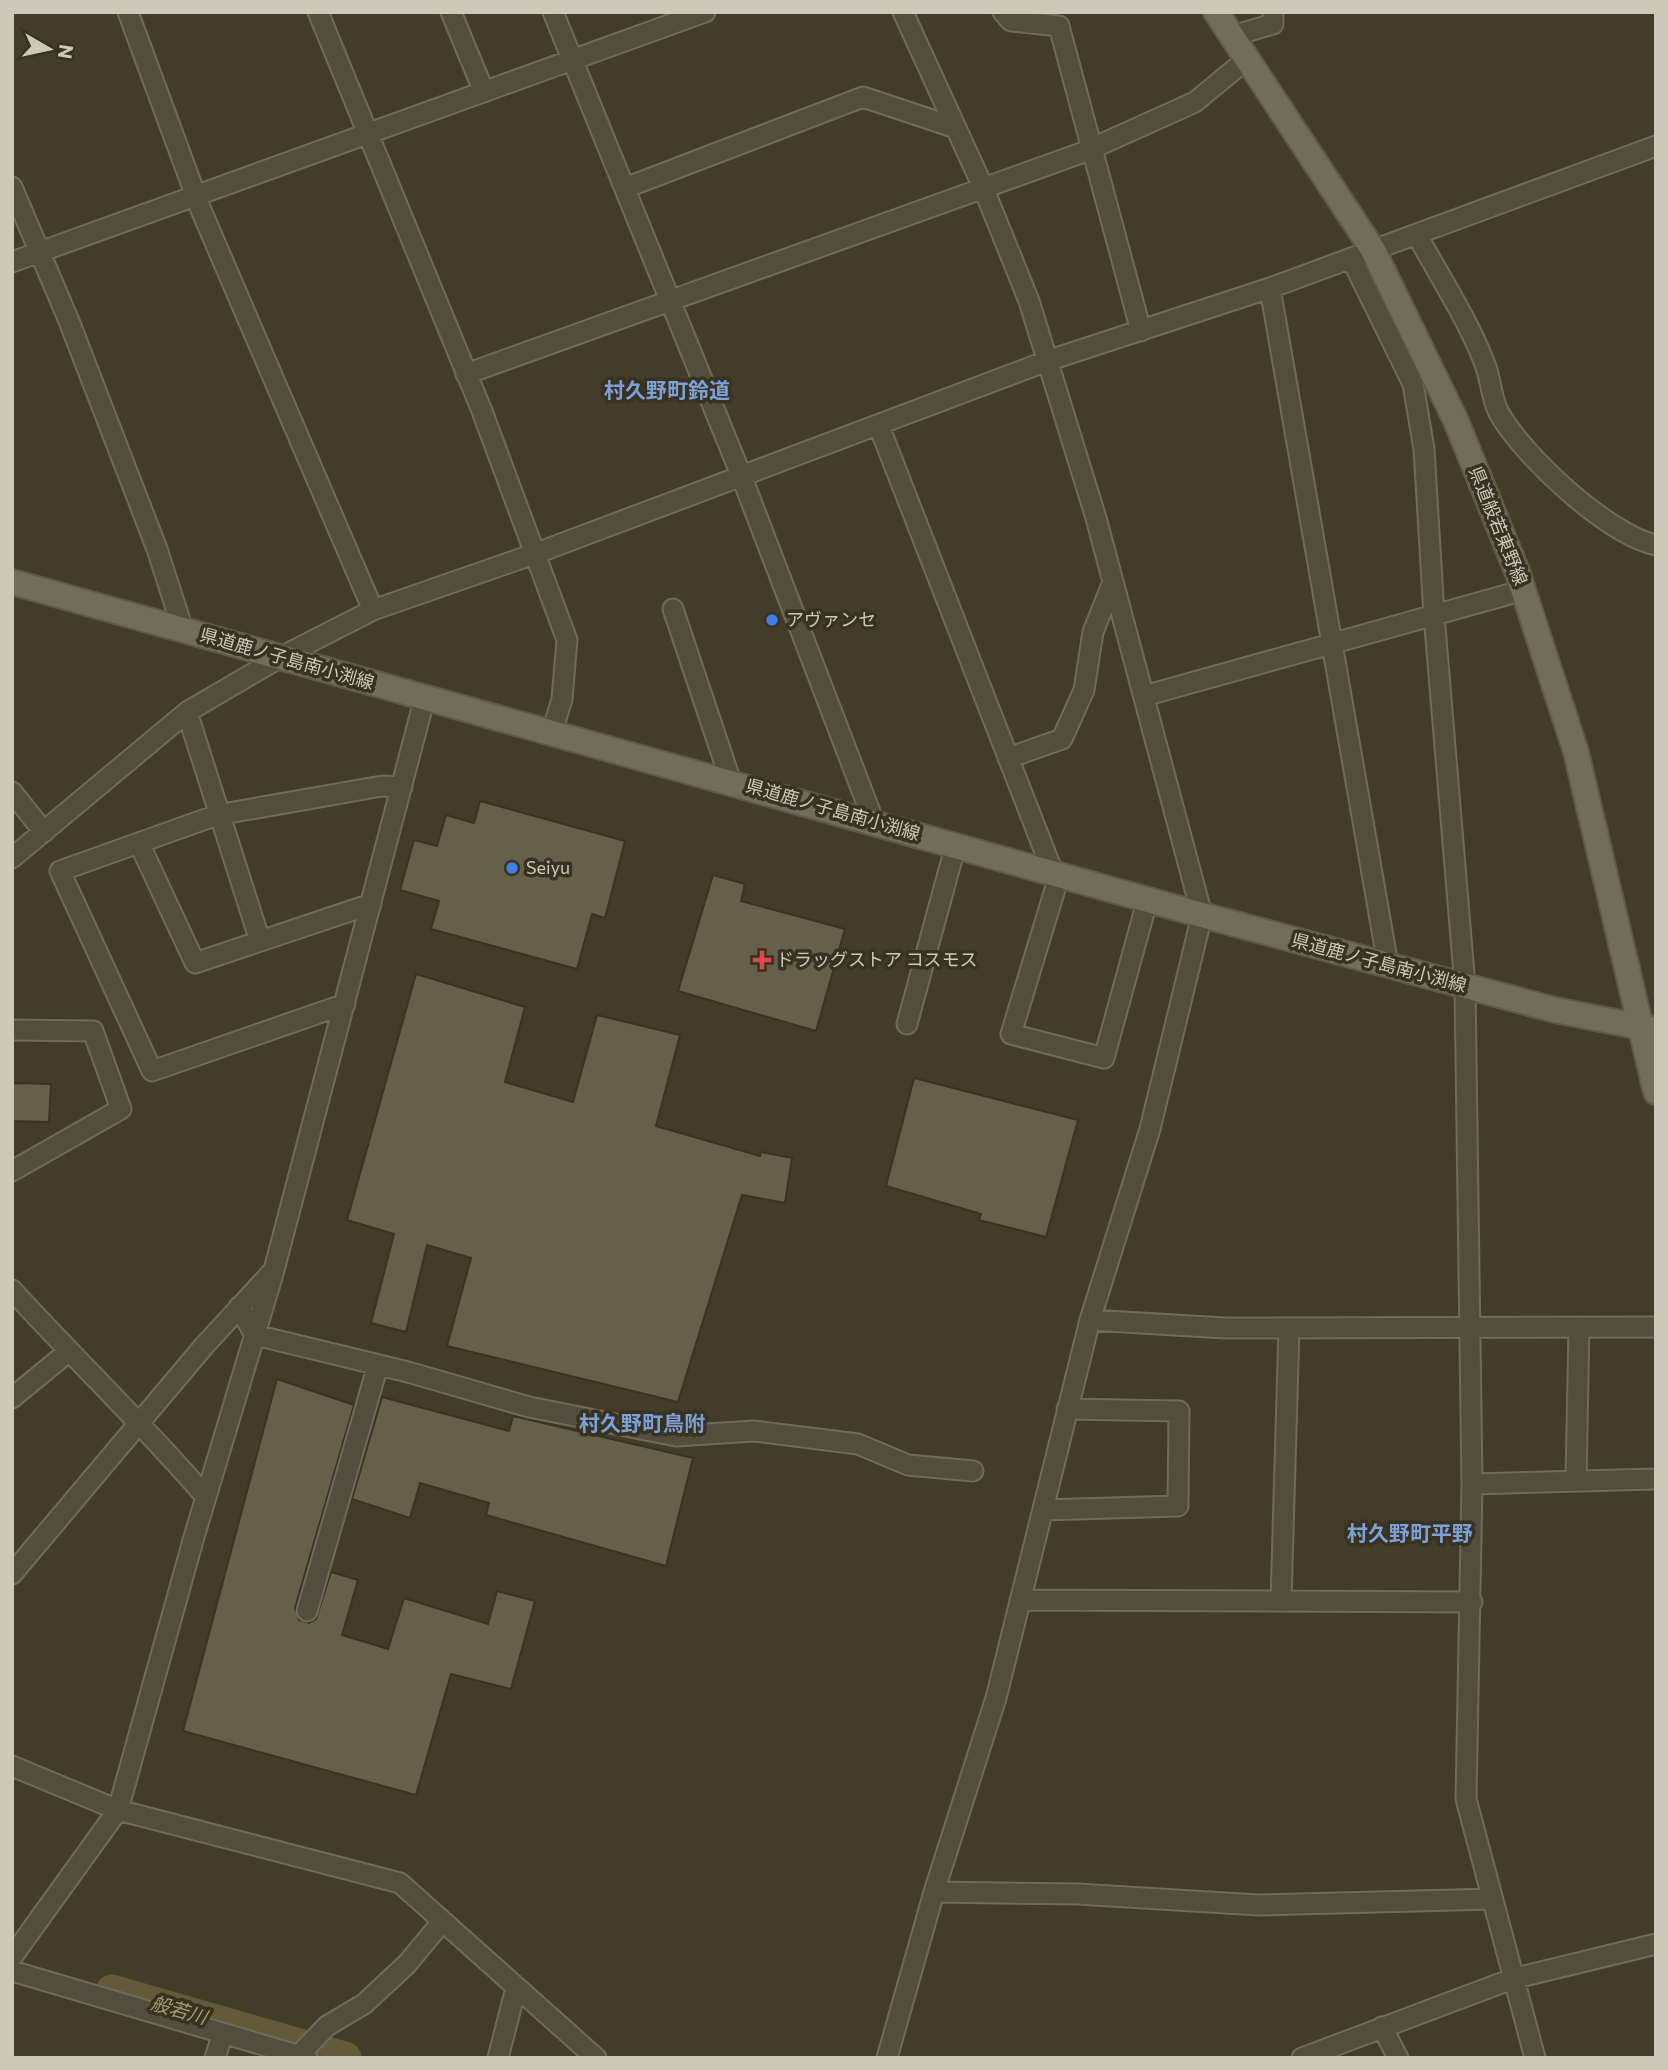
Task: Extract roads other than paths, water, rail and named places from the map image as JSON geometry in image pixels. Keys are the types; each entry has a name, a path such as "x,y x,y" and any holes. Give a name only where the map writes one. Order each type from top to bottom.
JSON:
{"main road":[{"name":"県道般若東野線","path":"1216,12 1247,59 1362,254 1456,421 1524,590 1576,752 1648,1029 1656,1092"},
{"name":"県道鹿ノ子島南小渕線","path":"12,582 1202,915 1555,1010 1648,1029"}],"street":[{"path":"128,12 197,195 373,610"},
{"path":"318,12 537,553 567,640 562,699 552,732"},
{"path":"451,12 484,92"},
{"path":"553,12 741,475 874,822"},
{"path":"12,262 705,12"},
{"path":"887,2058 934,1892 996,1698 1090,1320 1150,1129 1202,915 1113,582 1029,301 983,187 903,12"},
{"path":"1003,12 1011,22 1060,19 1090,149 1141,331"},
{"path":"1232,36 1273,24 1273,12"},
{"path":"466,374 1090,149 1195,102 1247,59"},
{"path":"625,188 863,97 956,128"},
{"path":"12,858 187,712 279,658 373,610 537,553 1047,361 1270,288 1656,146"},
{"path":"12,187 157,549 183,630"},
{"path":"1417,235 1486,366 1498,412 1520,442 1573,496 1620,530 1656,545"},
{"path":"1362,254 1413,384 1424,449 1434,615 1465,986 1472,1326 1472,1602 1466,1799 1535,2058"},
{"path":"1270,288 1388,965"},
{"path":"879,426 1008,758 1056,872 1011,1034 1104,1058 1147,898"},
{"path":"1008,758 1062,739 1084,690 1093,632 1113,582"},
{"path":"1144,696 1524,590"},
{"path":"673,609 731,782"},
{"path":"12,1957 118,1810 206,1497 274,1270 425,697"},
{"path":"187,712 222,814 260,941"},
{"path":"345,1004 152,1071 60,871 222,814 382,786 402,787"},
{"path":"12,792 44,832"},
{"path":"139,843 195,963 371,904"},
{"path":"907,1024 956,844"},
{"path":"12,1030 93,1031 121,1109 12,1171"},
{"path":"12,1574 140,1421 274,1270"},
{"path":"12,1290 68,1352 140,1421 206,1497"},
{"path":"239,1307 255,1335 378,1365 529,1407 676,1436 754,1431 858,1444 908,1465 973,1471"},
{"path":"1090,1320 1172,1327 1656,1327"},
{"path":"1576,1480 1579,1326"},
{"path":"1281,1601 1289,1328"},
{"path":"12,1398 68,1352"},
{"path":"307,1611 378,1365"},
{"path":"1043,1510 1178,1506 1179,1411 1067,1409"},
{"path":"1472,1484 1656,1479"},
{"path":"1020,1600 1472,1602"},
{"path":"12,1766 118,1810 400,1883 441,1923 596,2058"},
{"path":"934,1892 1078,1894 1258,1905 1492,1899"},
{"path":"12,1971 303,2057 327,2025 372,1996 407,1964 441,1923"},
{"path":"1302,2058 1512,1979 1656,1944"},
{"path":"498,2058 516,1988"},
{"path":"1382,2027 1398,2058"},
{"path":"215,2058 223,2033"}],"waterway":[{"name":"般若川","path":"112,1991 345,2058"}],"place":[{"name":"アヴァンセ","path":"772,620"},
{"name":"Seiyu","path":"512,868"},
{"name":"ドラッグストア コスモス","path":"762,960"}],"district":[{"name":"村久野町鈴道","path":"667,391"},
{"name":"村久野町鳥附","path":"642,1424"},
{"name":"村久野町平野","path":"1410,1534"}]}
